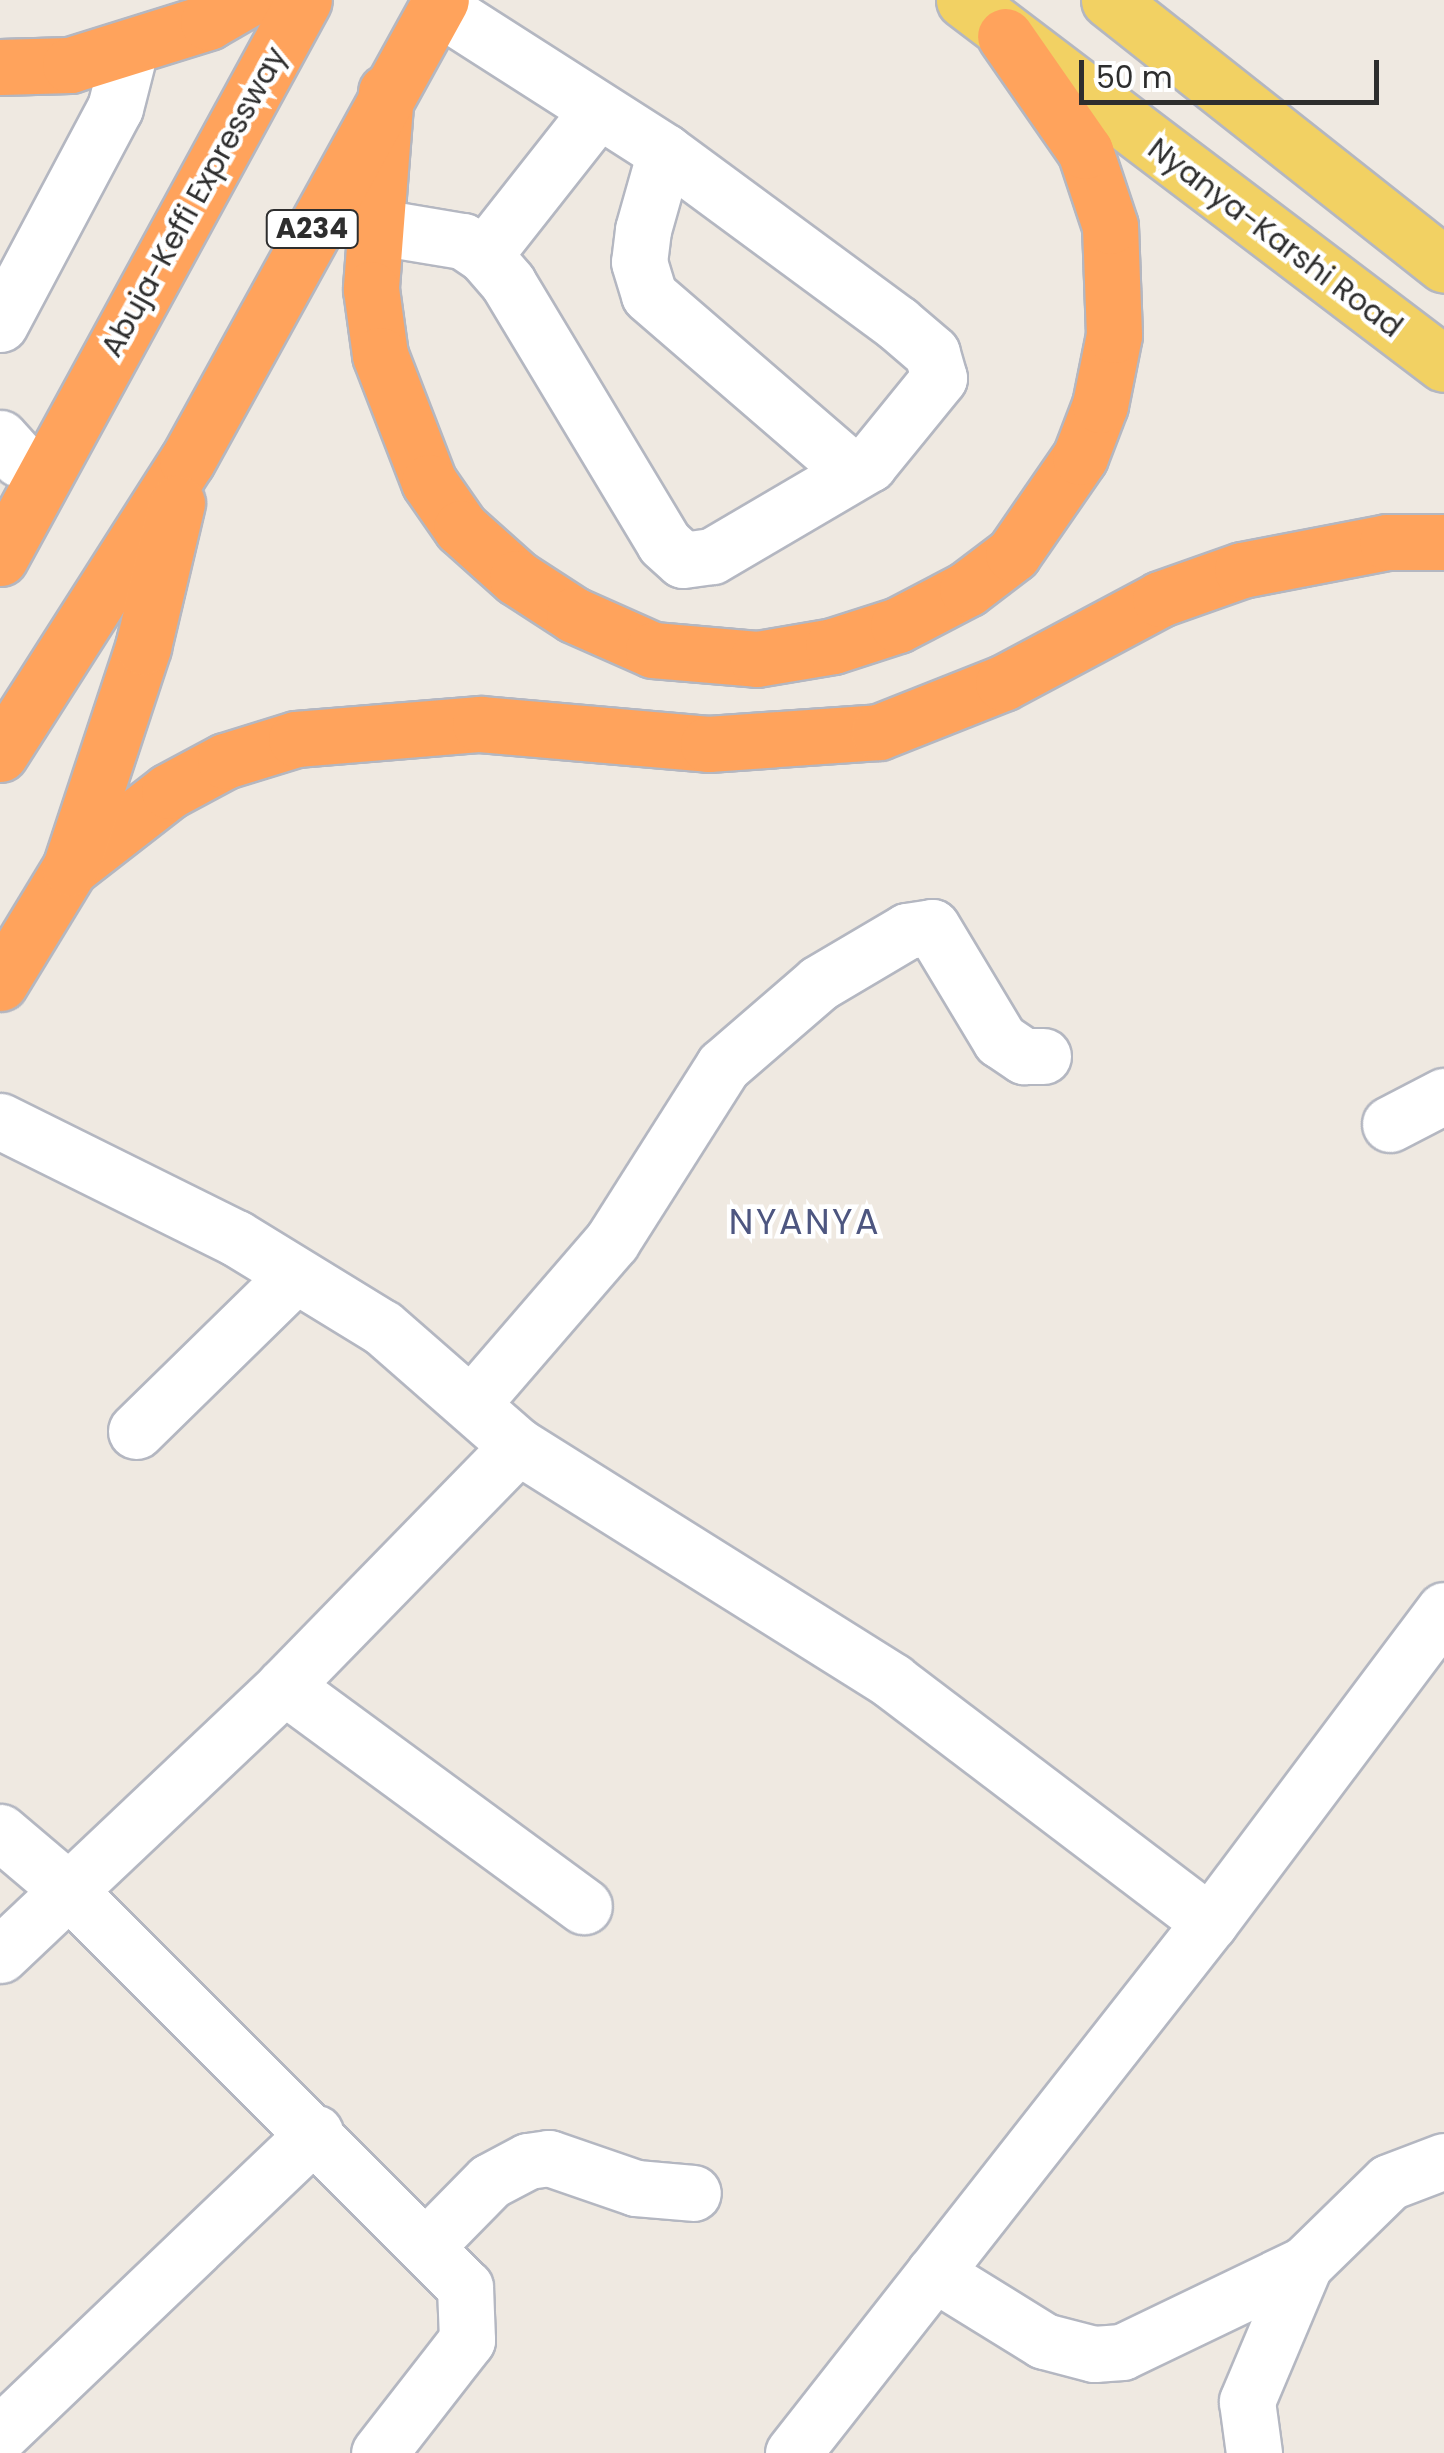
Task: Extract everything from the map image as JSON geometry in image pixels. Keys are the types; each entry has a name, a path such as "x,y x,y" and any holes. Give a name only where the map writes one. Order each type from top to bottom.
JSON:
{"highway":[{"path":"0,67 70,66 208,22 246,0"},
{"name":"Abuja-Keffi Expressway","path":"0,558 304,0"},
{"name":"A234","path":"0,754 187,461 386,92 439,3"},
{"path":"386,92 372,226 380,355 400,422 461,528 517,578 574,615 654,650 757,658 833,646 898,624 967,588 1013,554 1080,457 1100,405 1117,298 1110,226 1084,151 1005,36"},
{"name":"Abuja-Keffi Expressway","path":"6,458 83,405"},
{"path":"0,983 70,868 143,647 187,461"},
{"path":"70,868 169,791 225,761 296,739 378,727 480,724 708,744 880,732 1003,683 1160,599 1242,570 1387,542 1444,542"}],"main road":[{"name":"Nyanya-Karshi Road","path":"964,0 1005,36 1444,364"},
{"path":"1108,0 1444,265"}],"street":[{"path":"372,226 464,241 484,255 508,284 664,543 684,560 712,556 869,464 939,378 932,353 665,152 439,3"},
{"path":"0,324 115,108 130,49"},
{"path":"484,255 598,110"},
{"path":"665,152 639,262 649,295 847,466 869,464"},
{"path":"474,1401 612,1241 723,1066 820,984 906,930 932,928 1000,1040 1024,1056 1043,1056"},
{"path":"1390,1124 1444,1096"},
{"path":"0,1121 236,1238 383,1328 474,1401 518,1446 892,1681 1210,1922"},
{"path":"136,1431 294,1277"},
{"path":"0,1955 66,1888 284,1686 518,1446"},
{"path":"793,2453 1210,1922 1444,1610"},
{"path":"284,1686 584,1906"},
{"path":"0,1832 66,1888 428,2244 465,2287 467,2340 379,2453"},
{"path":"0,2434 315,2133"},
{"path":"428,2244 490,2180 528,2161 549,2158 636,2188 693,2192"},
{"path":"934,2274 1044,2341 1094,2354 1122,2352 1305,2264 1389,2182 1444,2160"},
{"path":"1254,2453 1247,2401 1305,2264"}],"district":[{"name":"NYANYA","path":"805,1222"}]}
